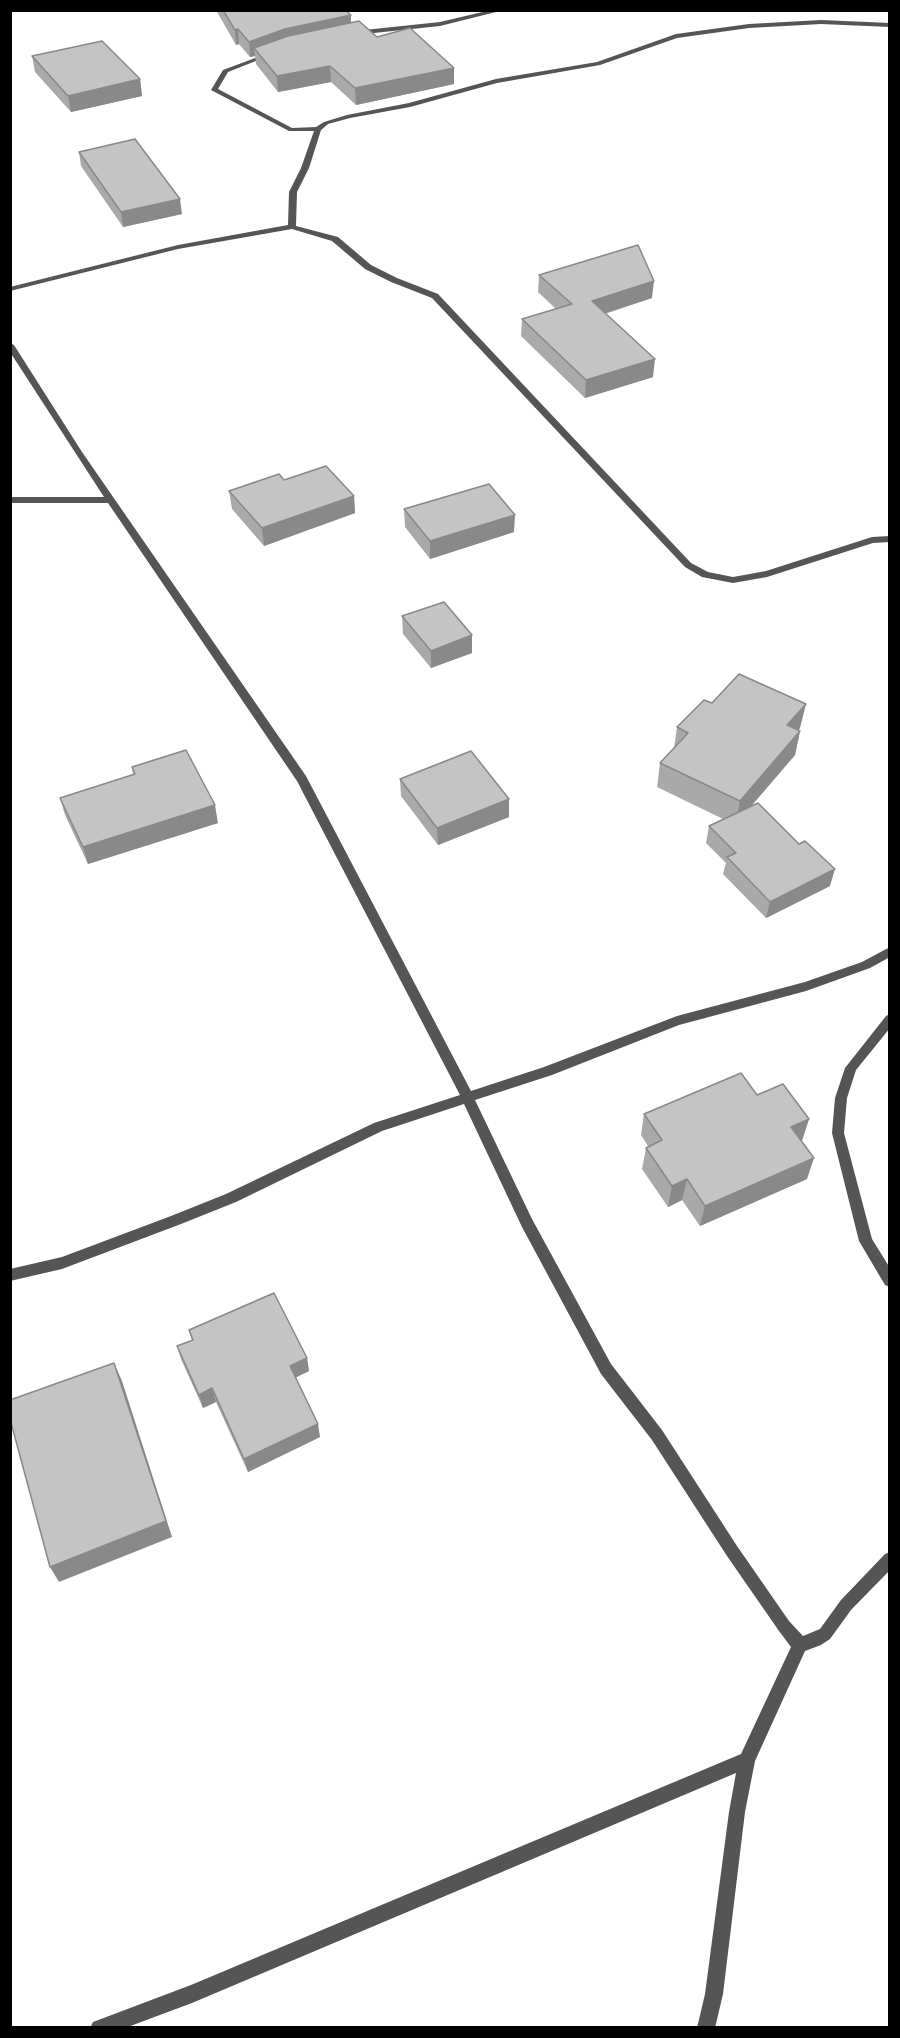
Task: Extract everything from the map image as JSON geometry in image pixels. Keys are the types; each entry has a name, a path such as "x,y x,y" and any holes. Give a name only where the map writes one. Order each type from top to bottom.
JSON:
{"street":[{"path":"345,35 440,24 501,10"},
{"path":"292,227 293,192 305,168 318,129 326,123 349,116 410,105 496,81 598,64 676,36 749,26 811,23 890,25"},
{"path":"277,52 225,70 214,90 291,130 318,129"},
{"path":"10,289 178,247 292,227 334,239 368,267 435,296 688,565 705,575 733,580 767,574 872,540 890,539"},
{"path":"10,345 112,500 302,779 468,1098 527,1223 606,1369 657,1435 732,1551 784,1626 800,1645"},
{"path":"10,500 112,500"},
{"path":"10,1275 62,1263 117,1244 231,1198 378,1127 548,1071 677,1021 763,999 866,965 890,951"},
{"path":"890,1019 851,1068 841,1098 838,1133 866,1241 890,1281"},
{"path":"800,1645 816,1640 825,1634 846,1605 890,1559"},
{"path":"706,2028 714,1994 737,1812 747,1760 800,1645"},
{"path":"99,2028 192,1994 747,1760"}],"building":[{"path":"223,10 345,10 351,15 285,29 249,42 238,29 235,30"},
{"path":"359,21 377,37 410,28 454,68 355,88 330,66 277,76 254,48 288,36"},
{"path":"102,41 140,79 68,96 32,56"},
{"path":"135,139 180,199 121,212 79,152"},
{"path":"638,245 654,281 592,301 655,359 586,380 522,319 572,304 539,275"},
{"path":"326,466 354,496 262,528 229,491 279,474 284,480"},
{"path":"489,484 515,515 430,541 404,509"},
{"path":"444,602 472,635 431,651 402,616"},
{"path":"739,674 806,704 787,725 800,731 740,801 660,763 688,733 677,727 704,700 712,703"},
{"path":"186,750 215,805 83,847 60,798 135,774 132,767"},
{"path":"471,751 509,799 437,828 400,779"},
{"path":"758,803 799,844 805,841 835,869 770,902 727,857 736,853 709,826"},
{"path":"741,1073 757,1095 783,1084 809,1119 791,1127 814,1158 705,1206 687,1179 672,1186 646,1148 662,1140 644,1114"},
{"path":"274,1293 307,1358 290,1366 318,1424 244,1459 212,1388 199,1395 177,1346 193,1340 189,1330"},
{"path":"114,1363 166,1521 50,1567 10,1419 10,1400"}]}
